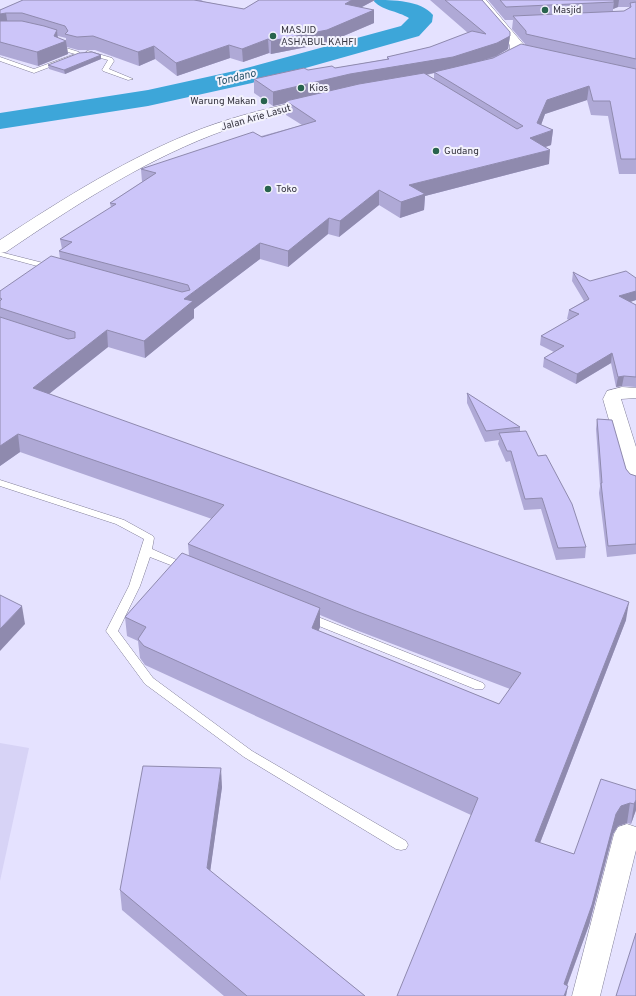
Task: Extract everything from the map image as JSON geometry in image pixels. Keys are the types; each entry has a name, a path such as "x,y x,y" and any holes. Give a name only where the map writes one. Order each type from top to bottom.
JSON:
{"main road":[{"path":"479,0 508,25 517,45 517,51 505,59 485,66"},
{"name":"Jalan Arie Lasut","path":"0,248 49,215 169,148 194,137 242,121 327,99"}],"street":[{"path":"517,51 532,54"},
{"path":"636,393 616,392 612,399 636,479"},
{"path":"586,996 627,834"}],"lane":[{"path":"57,39 65,43 59,48 78,54"},
{"path":"0,59 37,70 78,54 94,53 110,59 106,70 130,79"},
{"path":"0,254 60,270"},
{"path":"0,483 120,522 149,538 133,592 112,631 149,681 248,754 401,845"},
{"path":"146,552 198,572"},
{"path":"294,611 479,686"}],"shaded area":[{"path":"0,743 29,748 0,881"}],"building":[{"path":"23,0 194,0 244,9 259,0 352,0 345,4 374,10 327,30 271,41 268,39 242,49 229,45 176,63 154,46 138,52 93,36 77,37 65,34 68,31 65,26 22,13 0,14 0,10"},
{"path":"445,0 482,0 510,32 510,36 497,43 453,57 350,74 273,92 254,79 304,68 308,70 332,66 335,68 389,59 387,57 430,47 472,31 486,34"},
{"path":"500,0 614,0 614,2 506,7"},
{"path":"636,2 636,59 526,34 526,31 513,16 624,11 631,7 630,3"},
{"path":"0,21 22,21 44,26 57,30 54,36 66,41 37,52 0,42"},
{"path":"521,44 636,69 636,159 621,159 610,101 593,101 589,86 547,100 537,123 553,130 530,138 550,150 409,185 425,194 401,202 379,190 340,221 329,218 288,251 260,243 184,299 193,301 144,341 107,330 33,388 629,602 535,841 574,854 601,779 636,790 636,800 634,804 630,803 621,806 616,814 592,905 564,984 568,986 564,996 397,996 478,798 144,646 138,639 146,627 125,617 182,553 320,608 312,628 499,704 521,673 356,611 188,544 224,505 18,434 0,446 0,317 68,339 75,338 75,332 0,308 0,301 2,299 0,298 0,291 51,256 182,292 190,290 188,285 59,251 72,242 60,239 116,204 110,203 156,173 141,169 253,132 262,137 316,121 286,101 359,84 424,73 517,129 523,126 434,72 493,58"},
{"path":"92,52 101,55 64,70 48,65 79,53"},
{"path":"626,271 636,278 636,291 619,296 636,305 636,377 618,377 612,353 577,374 544,358 564,346 541,336 579,314 569,310 589,299 573,272 590,281"},
{"path":"467,393 520,427 486,431"},
{"path":"597,419 612,420 626,469 630,474 636,476 636,544 608,546 601,483"},
{"path":"526,431 538,456 546,455 572,504 586,547 558,548 542,498 525,499 511,451 507,451 499,433"},
{"path":"0,595 22,606 0,629"},
{"path":"143,766 221,768 207,868 365,996 247,996 120,890"},
{"path":"636,933 636,996 616,996"}],"waterway":[{"name":"Tondano","path":"0,121 148,98 243,77 410,31 420,22 421,15 408,7 385,0"}],"place":[{"name":"Masjid","path":"545,10"},
{"name":"MASJID ASHABUL KAHFI","path":"273,36"},
{"name":"Kios","path":"301,88"},
{"name":"Warung Makan","path":"264,101"},
{"name":"Gudang","path":"436,151"},
{"name":"Toko","path":"268,189"}]}
